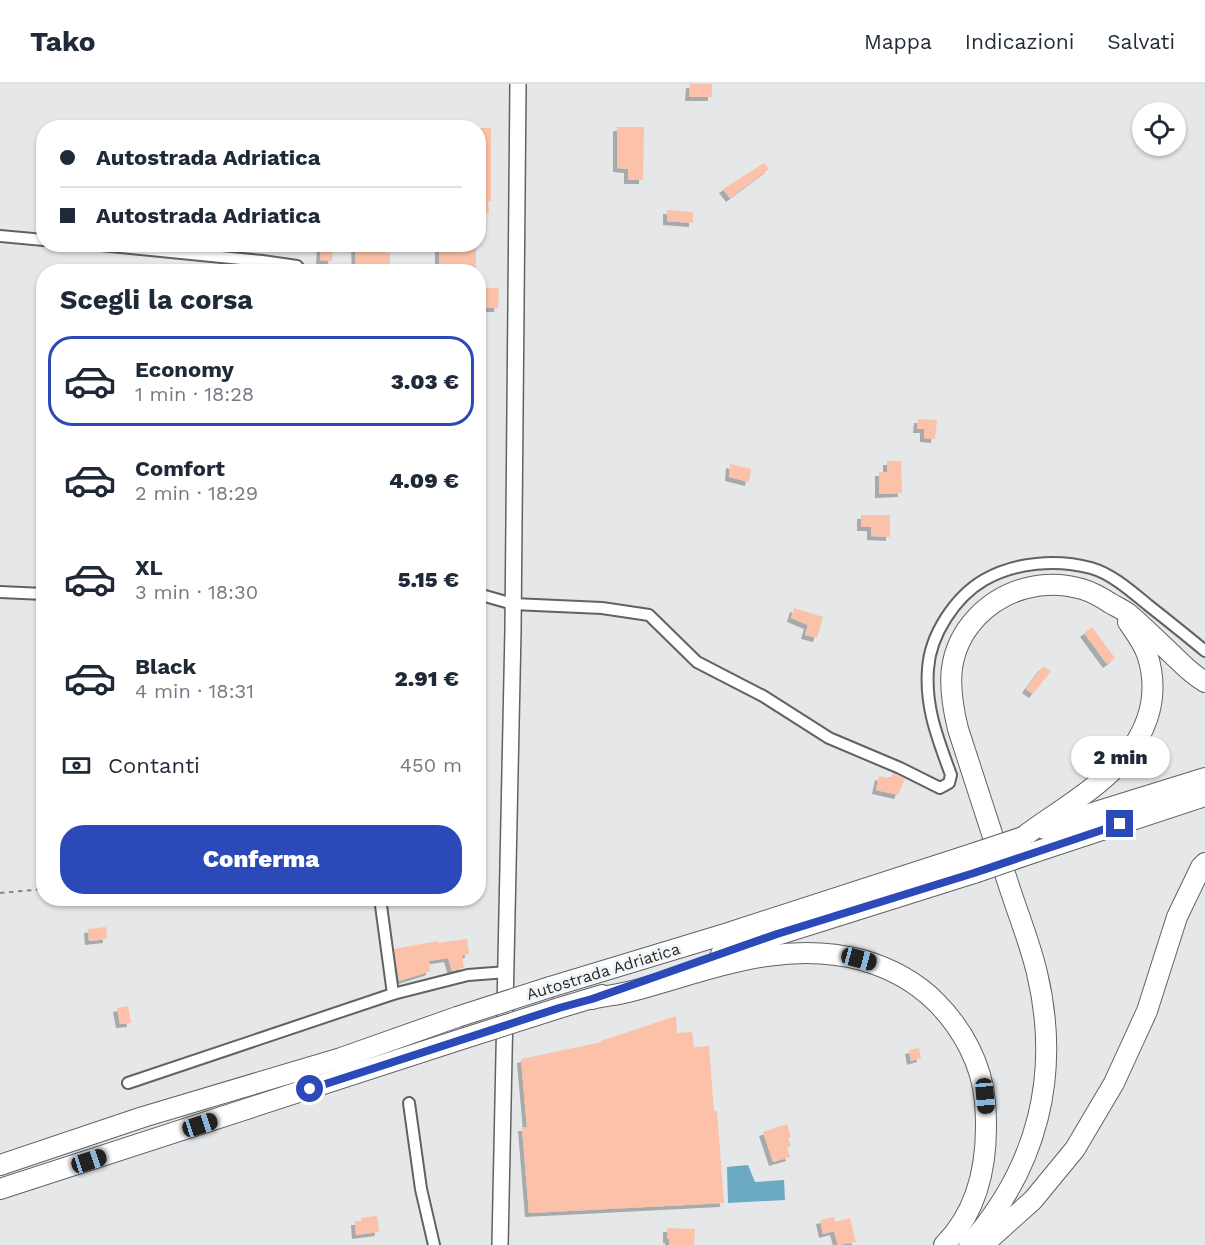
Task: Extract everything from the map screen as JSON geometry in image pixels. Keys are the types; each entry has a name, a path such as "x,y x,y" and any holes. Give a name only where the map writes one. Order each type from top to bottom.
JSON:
{"highway":[{"path":"969,1245 993,1216 1013,1183 1036,1127 1045,1080 1046,1024 1036,971 958,729 950,683 960,642 976,619 1001,597 1033,586 1068,586 1097,595 1128,612 1205,682"},
{"path":"1029,844 1112,771 1130,750 1144,727 1153,696 1146,653 1128,622 1110,603"},
{"name":"Autostrada Adriatica","path":"1029,844 1099,811 1205,778"},
{"name":"Autostrada Adriatica","path":"0,1189 592,999 1029,844 1205,796"},
{"path":"983,1245 1033,1200 1075,1149 1114,1083 1147,1011 1177,917 1205,862"},
{"name":"Autostrada Adriatica","path":"0,1165 143,1117 341,1058 550,987 724,934 973,864"},
{"path":"592,999 626,993 741,960 780,953 838,954 892,970 911,981 941,1007 962,1035 971,1050 985,1096 986,1144 979,1184 961,1223 944,1245"}],"main road":[{"path":"500,1245 513,604 518,84"}],"street":[{"path":"0,236 36,239"},
{"path":"170,252 283,264"},
{"path":"486,596 513,604 602,608 649,615 697,662 763,696 829,738 900,768 940,788 949,783 951,775 933,726 927,687 928,667 933,644 946,617 966,594 984,580 1005,570 1027,565 1050,563 1091,568 1110,576 1127,588 1205,651"},
{"path":"0,592 36,594"},
{"path":"381,906 393,994"},
{"path":"128,1083 393,994 468,975 507,972"},
{"path":"409,1103 421,1189 434,1245"}],"path":[{"path":"0,893 36,891"}],"water":[{"path":"748,1165 755,1182 784,1180 785,1200 728,1203 727,1167"}],"building":[{"path":"690,84 712,84 712,97 689,97"},
{"path":"617,127 644,127 643,180 628,180 628,169 617,168"},
{"path":"486,128 491,128 489,213 486,213"},
{"path":"764,163 769,169 730,198 723,189"},
{"path":"667,210 693,212 693,223 667,221"},
{"path":"320,252 333,252 332,261 320,260"},
{"path":"355,252 390,253 390,264 356,264"},
{"path":"439,252 476,252 476,264 439,264"},
{"path":"486,288 499,288 498,308 486,308"},
{"path":"918,419 937,420 935,439 924,438 924,429 917,429"},
{"path":"887,461 901,461 902,493 879,494 879,472 887,472"},
{"path":"730,464 751,469 749,482 729,477"},
{"path":"861,515 890,515 890,537 871,536 871,527 861,527"},
{"path":"794,608 823,617 817,638 805,635 808,625 791,618"},
{"path":"1092,627 1115,658 1107,664 1084,633"},
{"path":"1043,666 1051,671 1033,694 1026,689"},
{"path":"893,773 905,779 898,795 876,790 879,776 891,779"},
{"path":"106,927 107,939 89,941 88,929"},
{"path":"467,939 469,954 462,955 464,968 452,971 448,958 429,961 430,971 399,981 394,949 438,941 438,943"},
{"path":"128,1006 131,1023 120,1024 117,1008"},
{"path":"676,1016 677,1033 692,1032 694,1047 709,1046 724,1203 529,1213 522,1127 527,1127 521,1059 602,1042"},
{"path":"919,1048 921,1058 911,1061 909,1050"},
{"path":"787,1124 791,1137 788,1138 791,1146 787,1147 790,1157 773,1162 763,1132"},
{"path":"377,1216 379,1232 356,1235 355,1221"},
{"path":"834,1217 835,1222 850,1218 856,1242 838,1245 834,1231 823,1234 820,1220"},
{"path":"667,1228 695,1229 694,1245 669,1245"}],"route":[{"path":"310,1089 592,999 777,934 974,873 1120,824"}]}
